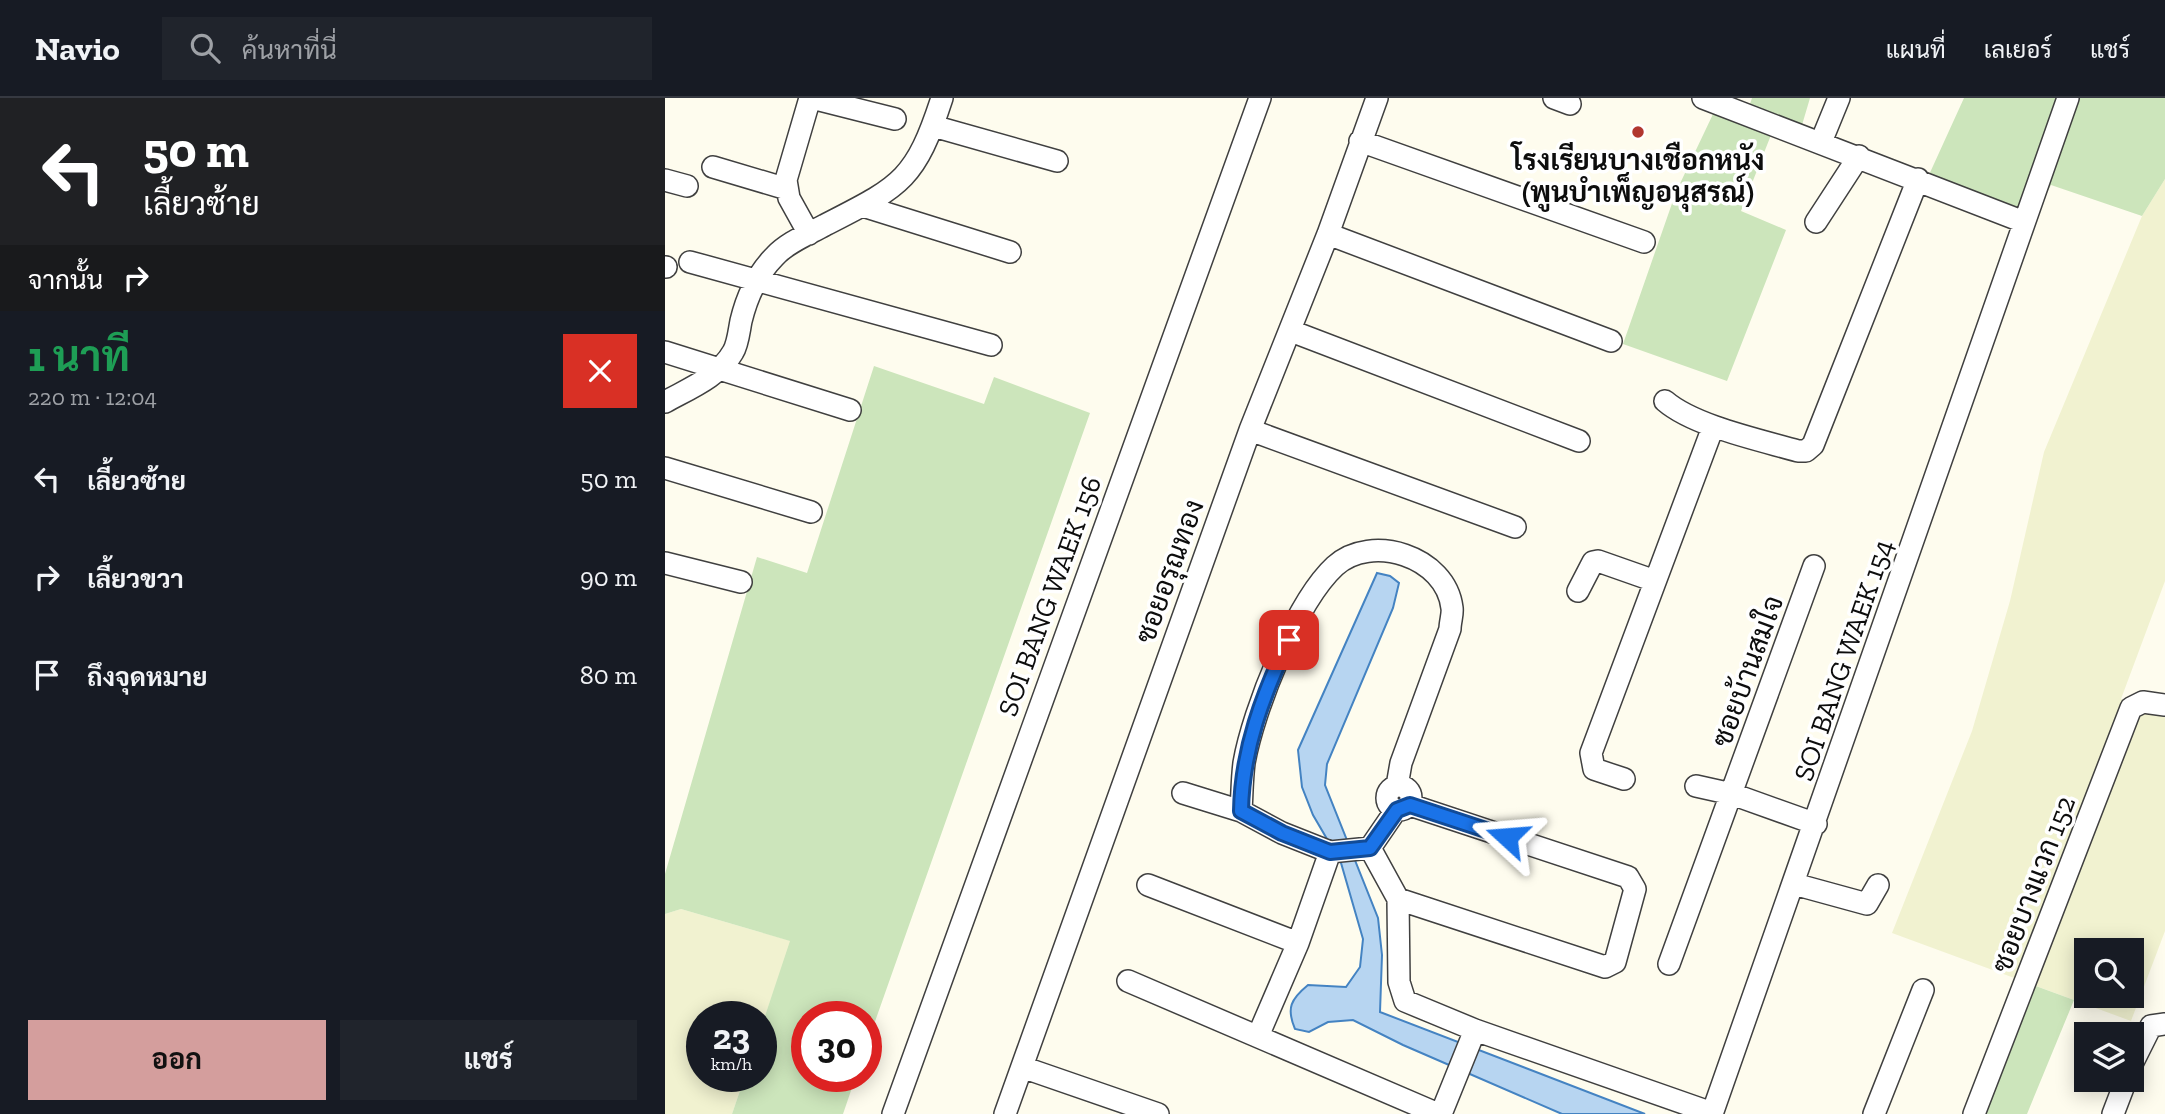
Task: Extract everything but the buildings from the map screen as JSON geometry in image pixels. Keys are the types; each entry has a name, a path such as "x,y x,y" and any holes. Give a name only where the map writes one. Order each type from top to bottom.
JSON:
{"street":[{"path":"809,234 789,198 786,180 811,98 894,119"},
{"path":"665,402 719,369 734,351 744,309 756,280 776,254 883,196 908,174 926,146 942,98"},
{"name":"SOI BANG WAEK 156","path":"893,1114 1260,98"},
{"name":"ซอยอรุณทอง","path":"1005,1114 1250,430 1291,331 1377,98"},
{"path":"1703,98 1859,156 2024,222"},
{"path":"1821,142 1839,98"},
{"name":"SOI BANG WAEK 154","path":"1712,1113 1816,824 2068,98"},
{"path":"933,126 1057,161"},
{"path":"1360,141 1644,242"},
{"path":"1816,222 1859,156"},
{"path":"713,167 787,189"},
{"path":"1665,401 1676,411 1713,427 1798,451 1806,451 1813,445 1918,179"},
{"path":"665,180 687,186"},
{"path":"863,206 1010,252"},
{"path":"1328,234 1611,341"},
{"path":"690,262 991,345"},
{"path":"1291,331 1579,442"},
{"path":"665,352 850,410"},
{"path":"1624,779 1594,769 1591,753 1713,427"},
{"path":"1250,430 1515,527"},
{"path":"665,468 811,512"},
{"path":"1241,811 1245,761 1271,677 1297,621 1333,568 1343,560 1368,550 1385,550 1417,561 1440,579 1452,608 1450,629 1401,763 1397,786 1390,790 1387,799 1403,807 1628,877 1635,889 1615,962 1605,967 1398,899"},
{"path":"1578,592 1595,561 1655,581"},
{"path":"665,563 741,582"},
{"name":"ซอยบ้านสมใจ","path":"1669,964 1814,566"},
{"name":"ซอยบางแวก 152","path":"1974,1114 2131,708 2143,702 2165,705"},
{"path":"1696,786 1732,794 1816,824"},
{"path":"1183,793 1241,811 1282,833 1332,852 1363,849 1403,807"},
{"path":"1363,849 1398,899 1400,992 1405,1000 1473,1037 1712,1113"},
{"path":"1258,1036 1298,943 1332,852"},
{"path":"1794,884 1867,904 1878,885"},
{"path":"1148,885 1298,943"},
{"path":"1128,981 1439,1114 1473,1037"},
{"path":"1874,1114 1923,990"},
{"path":"2144,1040 2151,1026 2165,1024"},
{"path":"1022,1067 1158,1114"},
{"path":"2113,1114 2121,1092"}],"green space":[{"path":"1752,98 1810,98 1802,125 1750,104"},
{"path":"1964,98 2165,98 2165,179 2142,216 2051,185 2030,225 1928,177"},
{"path":"1714,112 1771,135 1741,211 1786,230 1727,381 1623,344 1676,192"},
{"path":"2165,179 2165,581 2121,699 2165,716 2165,931 2144,987 2144,938 2074,938 2074,1000 1892,933 1972,731 2010,601 2044,452 2142,216"},
{"path":"874,366 984,404 994,377 1090,413 882,1002 791,1001 791,1092 851,1092 843,1114 732,1114 740,1092 777,1092 777,1001 770,1001 790,941 681,909 665,914 665,874 757,557 807,573"},
{"path":"681,909 791,941 770,1001 686,1001 686,1092 740,1092 732,1114 665,1114 665,914"},
{"path":"2033,985 2074,1000 2027,1114 1984,1114"},
{"path":"2096,1008 2136,1008 2131,1021"}],"water":[{"path":"1377,573 1390,576 1399,583 1393,608 1327,764 1325,785 1378,918 1382,955 1380,1012 1645,1114 1562,1114 1403,1045 1353,1020 1328,1022 1309,1032 1295,1029 1291,1015 1292,1004 1302,990 1308,985 1346,987 1360,967 1363,939 1341,863 1313,815 1302,787 1298,750"}],"place":[{"name":"โรงเรียนบางเชือกหนัง (พูนบำเพ็ญอนุสรณ์)","path":"1638,132"}],"route":[{"path":"1289,640 1271,677 1253,730 1245,761 1241,811 1282,833 1330,852 1370,848 1397,810 1410,805 1507,837"}]}
